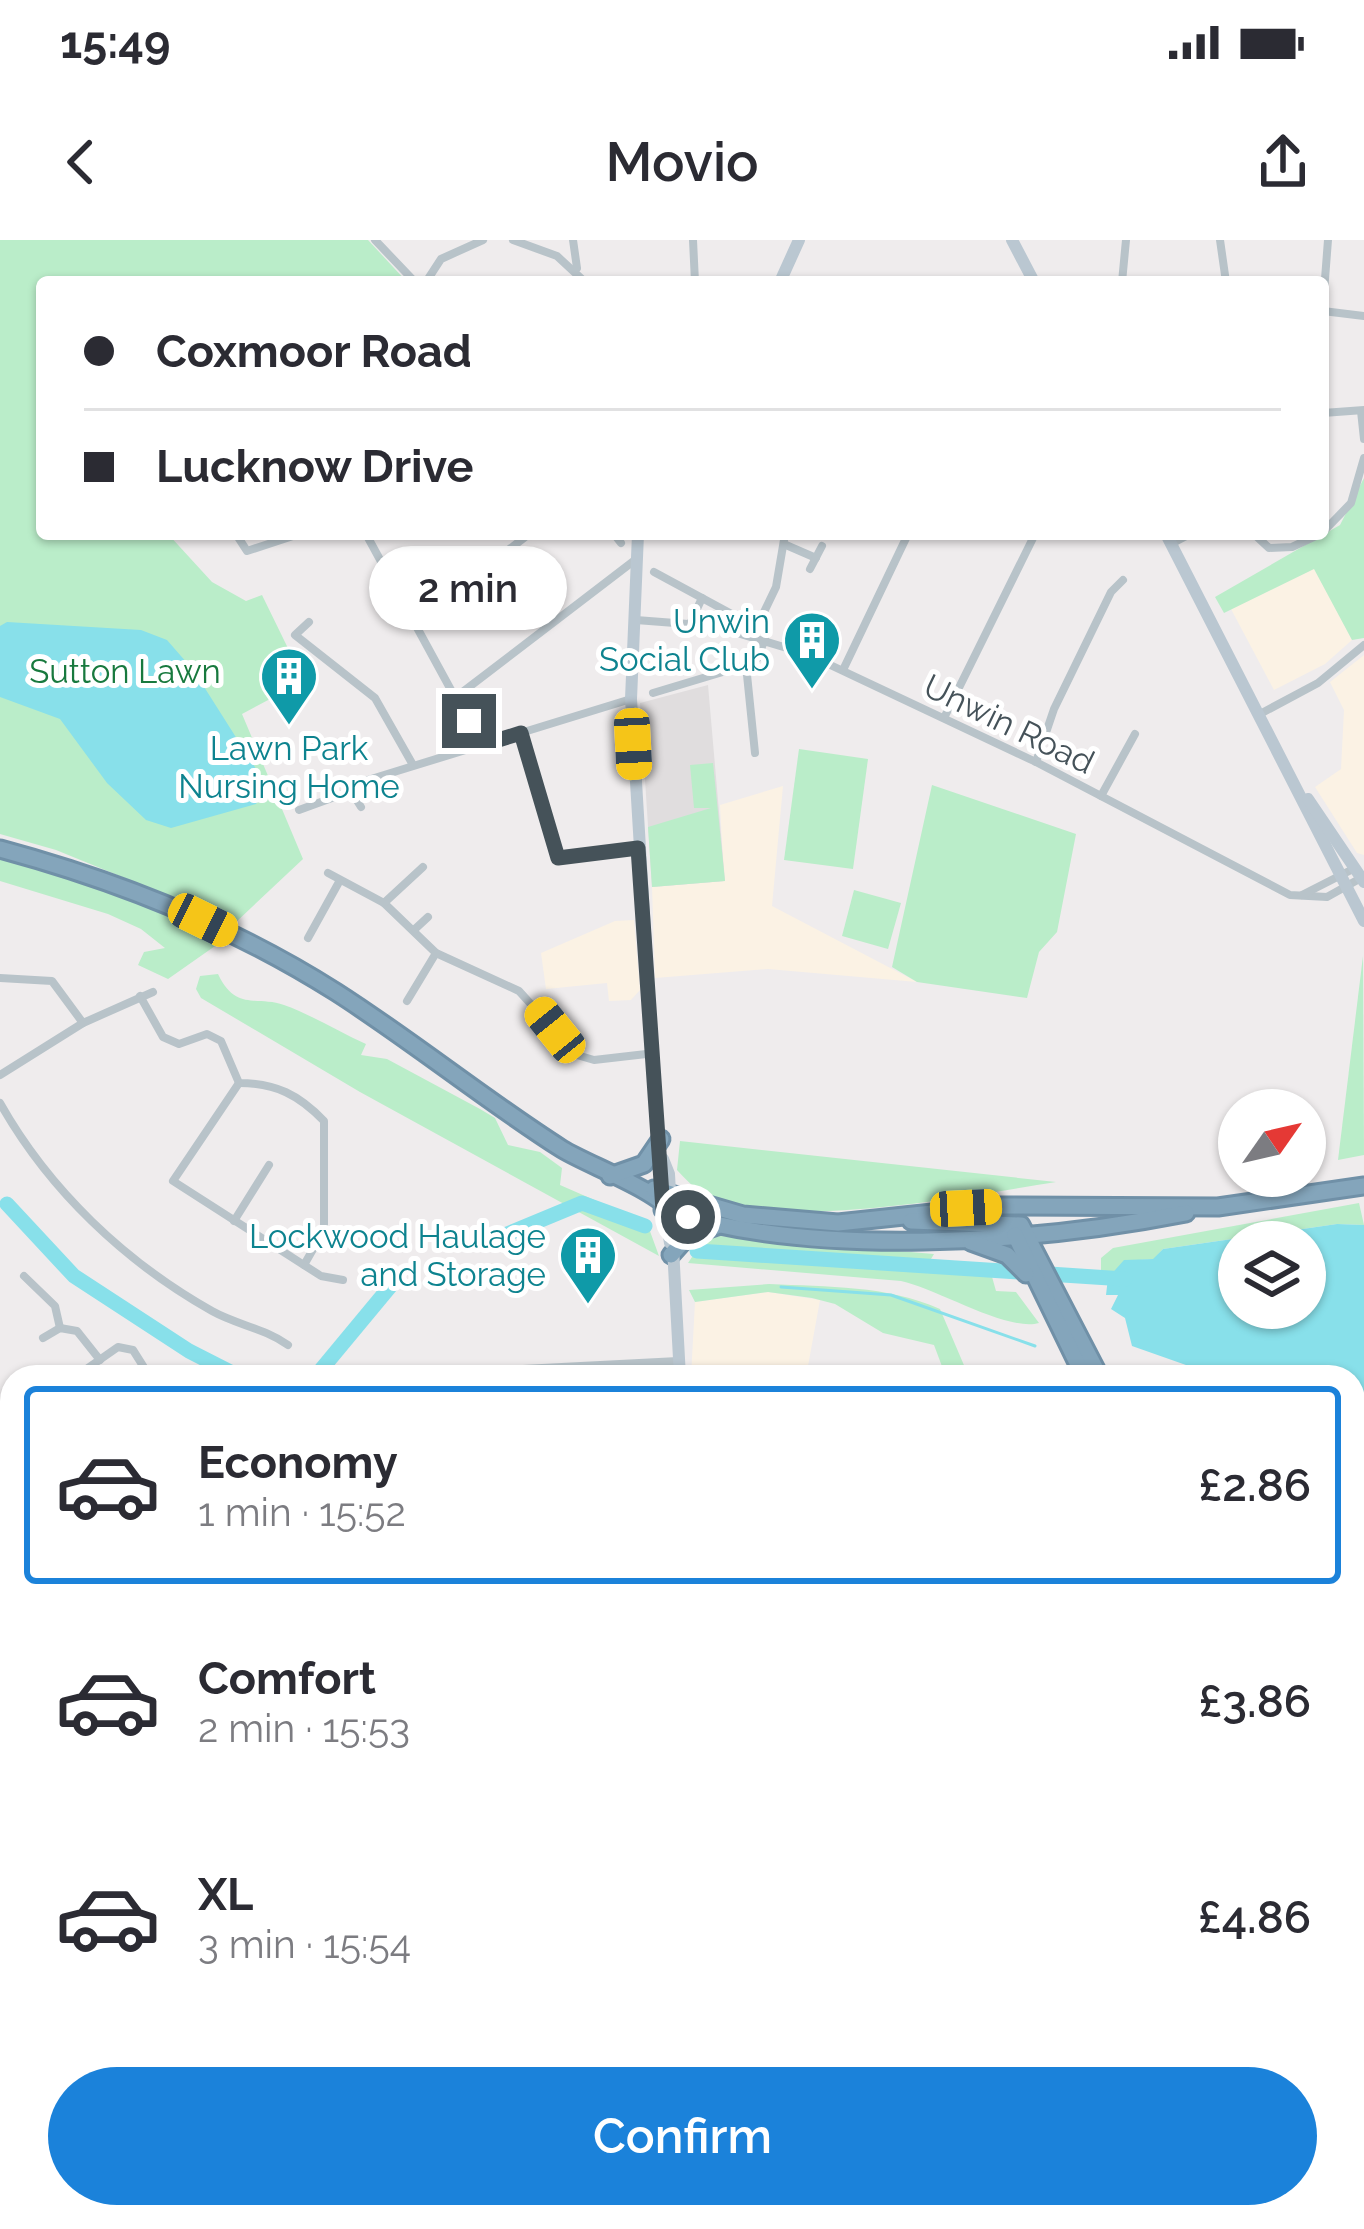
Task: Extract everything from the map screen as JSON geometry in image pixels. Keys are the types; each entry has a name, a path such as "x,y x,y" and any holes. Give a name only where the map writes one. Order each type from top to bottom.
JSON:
{"highway":[{"path":"0,849 113,883 243,939 335,992 519,1122 610,1176 640,1200 774,1221 878,1220 1020,1231 1073,1230 1364,1186"},
{"path":"610,1176 644,1164 661,1139"},
{"path":"667,1202 720,1225 797,1234 956,1239 1020,1231 1041,1207"},
{"path":"878,1220 950,1209 1218,1207"},
{"path":"670,1249 688,1236 720,1225"},
{"path":"1035,1262 1073,1230"},
{"path":"1020,1231 1081,1365"},
{"path":"956,1239 1035,1262"},
{"path":"1035,1262 1037,1285 1091,1365"}],"main road":[{"path":"783,276 799,240"},
{"path":"1012,240 1031,276"},
{"path":"637,540 631,699 638,848 680,1365"},
{"path":"1169,540 1351,878"},
{"path":"1299,789 1320,814 1351,878 1364,921"}],"street":[{"path":"375,240 409,276"},
{"path":"430,276 441,259 483,240"},
{"path":"512,240 527,241 577,269"},
{"path":"573,240 581,276"},
{"path":"693,240 695,276"},
{"path":"1123,276 1126,240"},
{"path":"1220,240 1225,276"},
{"path":"1325,276 1328,240"},
{"path":"1329,309 1364,316"},
{"path":"1329,412 1362,411 1364,439"},
{"path":"1329,526 1351,503 1364,458"},
{"path":"240,540 247,551 281,540"},
{"path":"369,540 482,745"},
{"path":"415,622 521,540"},
{"path":"753,635 776,587 786,540 816,558"},
{"path":"843,670 905,540"},
{"path":"944,718 1032,540"},
{"path":"1260,540 1269,548 1292,547 1307,540"},
{"path":"810,569 822,546"},
{"path":"456,697 635,560"},
{"path":"654,572 739,618"},
{"path":"1036,762 1054,710 1111,592 1123,580"},
{"path":"690,624 702,598"},
{"name":"Unwin Road","path":"636,620 753,635 843,670 1036,762 1295,897 1327,897 1351,878"},
{"path":"309,622 290,638 374,698 413,765"},
{"path":"653,693 746,665 757,658 766,639"},
{"path":"1261,714 1318,683 1364,645"},
{"path":"746,665 754,753"},
{"path":"299,810 413,765 631,699"},
{"path":"521,733 558,858 638,848"},
{"path":"1101,796 1135,734"},
{"path":"351,790 361,807"},
{"path":"384,903 423,867"},
{"path":"328,873 384,903 436,953 519,991 577,1055 594,1060 655,1053"},
{"path":"308,938 339,882"},
{"path":"415,929 428,917"},
{"path":"407,1001 436,953"},
{"path":"0,978 52,981 83,1024"},
{"path":"0,1075 83,1024 153,992"},
{"path":"140,996 164,1037 179,1044 207,1034 221,1041 239,1083"},
{"path":"239,1083 173,1181 304,1265 343,1280"},
{"path":"239,1083 300,1096 324,1121 324,1230 304,1265"},
{"path":"0,1102 42,1167 85,1217 205,1307 284,1342 273,1349"},
{"path":"234,1221 268,1165"},
{"path":"24,1276 55,1306 60,1328"},
{"path":"44,1338 60,1328 77,1331 100,1360"},
{"path":"93,1365 112,1350 133,1350 142,1365"},
{"path":"592,1365 680,1360"}],"shaded area":[{"path":"1315,568 1352,640 1325,664 1274,690 1231,609"},
{"path":"1364,655 1364,855 1357,853 1315,787 1341,769 1344,710 1330,682"},
{"path":"708,685 725,881 652,887 640,703"},
{"path":"783,786 772,906 917,982 768,969 655,978 652,887 724,881 720,805"},
{"path":"634,920 640,990 631,1000 609,1001 607,983 546,989 541,953 615,921"},
{"path":"768,1292 820,1300 808,1365 692,1365 695,1302"}],"green space":[{"name":"Sutton Lawn","path":"0,240 368,240 401,276 36,276 36,540 174,540 212,582 246,601 262,595 304,681 242,714 303,859 235,923 56,850 0,834"},
{"path":"1364,478 1364,638 1352,640 1314,569 1224,613 1215,597 1314,540 1329,540 1329,531 1340,525"},
{"path":"799,749 868,759 853,869 784,860"},
{"path":"713,763 725,881 652,887 648,827 711,808 694,808 690,765"},
{"path":"932,785 1076,834 1057,932 1039,952 1027,998 917,982 892,967"},
{"path":"0,857 144,903 225,939 168,979 138,965 144,952 165,948 141,929 0,881"},
{"path":"854,890 901,903 888,949 842,936"},
{"path":"1363,956 1364,1155 1338,1160"},
{"path":"218,974 240,998 274,1002 305,1014 366,1044 361,1055 387,1059 495,1118 508,1145 540,1152 562,1168 560,1185 647,1223 659,1256 360,1092 201,998 196,989 200,976"},
{"path":"680,1141 1056,1182 887,1207 756,1209 714,1200 692,1185 677,1170"},
{"path":"1359,1203 1364,1225 1326,1226 1326,1221 1261,1221"},
{"path":"1218,1229 1218,1241 1163,1249 1154,1259 1124,1261 1114,1273 1101,1270 1101,1258 1113,1248"},
{"path":"720,1236 934,1254 928,1264 989,1266 996,1291 1016,1292 1039,1323 991,1316 901,1281 688,1263 702,1242"},
{"path":"769,1284 835,1287 920,1301 940,1309 964,1365 942,1365 934,1345 883,1333 835,1304 768,1292 695,1302 689,1290"}],"water":[{"path":"7,622 141,630 167,640 194,671 258,772 265,789 256,804 171,828 146,820 107,783 60,719 0,697 0,626"},
{"path":"1364,1225 1364,1365 1186,1365 1132,1346 1125,1318 1111,1309 1118,1295 1106,1295 1108,1278 1124,1260 1153,1259 1163,1249 1218,1241 1218,1329 1326,1329 1326,1226"}],"waterway":[{"path":"488,1242 582,1203 645,1226"},
{"path":"7,1204 74,1276 216,1365"},
{"path":"697,1251 1125,1279"},
{"path":"325,1365 393,1283"},
{"path":"781,1287 891,1295 1035,1346"}],"place":[{"name":"Unwin Social Club","path":"812,691"},
{"name":"Lawn Park Nursing Home","path":"289,727"},
{"name":"Lockwood Haulage and Storage","path":"588,1306"}],"route":[{"path":"469,721 482,745 521,733 558,858 638,848 663,1210 688,1217"}]}
